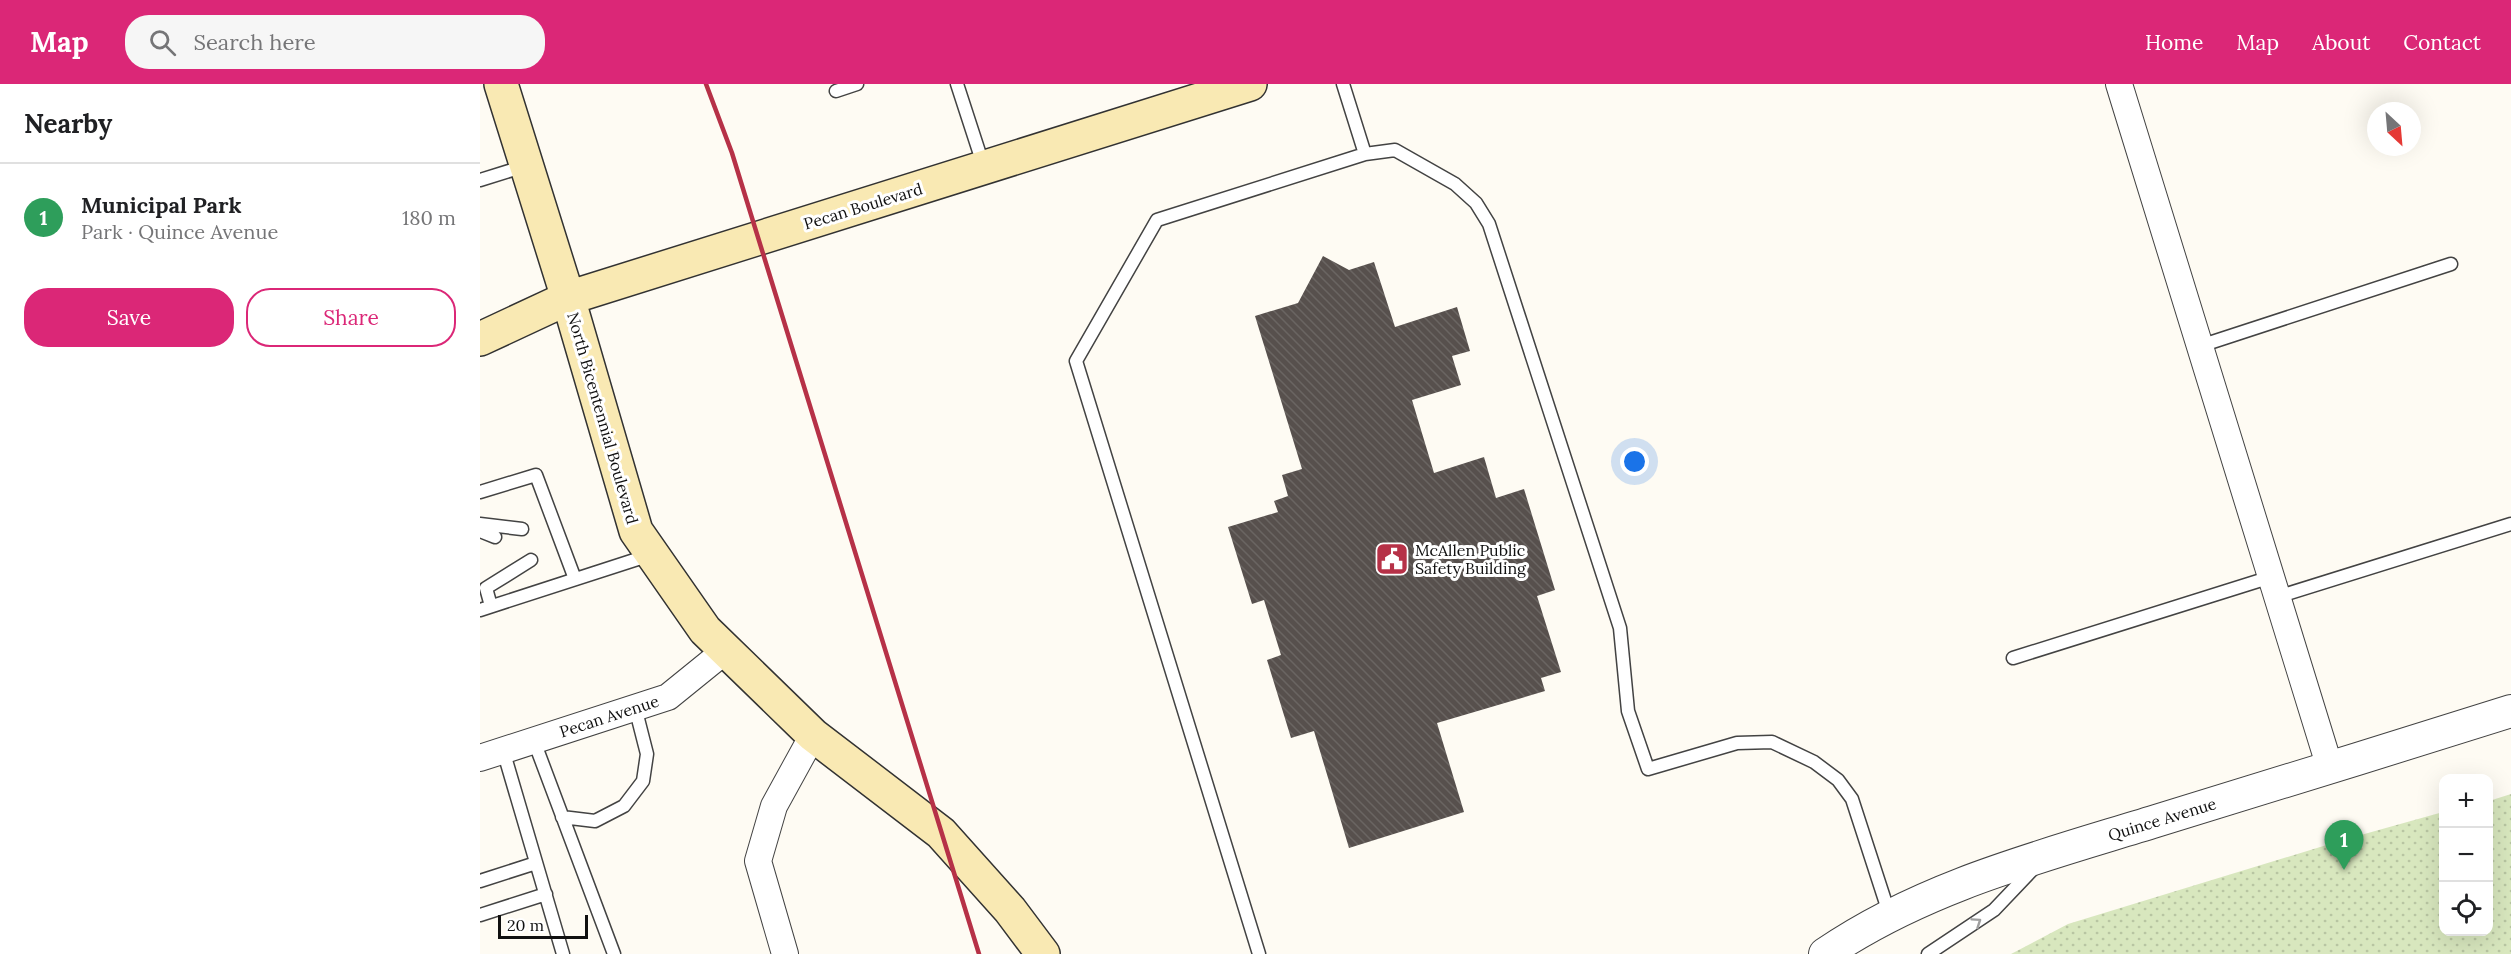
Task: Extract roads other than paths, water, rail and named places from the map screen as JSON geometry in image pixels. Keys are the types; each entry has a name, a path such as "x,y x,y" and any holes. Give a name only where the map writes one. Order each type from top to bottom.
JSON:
{"main road":[{"name":"North Bicentennial Boulevard","path":"501,84 568,298 636,531 705,630 813,735 941,833 1010,910 1043,954"},
{"name":"Pecan Boulevard","path":"480,339 568,298 1250,84"}],"street":[{"path":"2119,84 2330,768"},
{"name":"Pecan Avenue","path":"491,754 668,697 726,650"},
{"name":"Quince Avenue","path":"1825,954 1845,940 1910,906 1996,871 2511,711"},
{"path":"785,954 758,861 774,806 813,735"}],"lane":[{"path":"836,91 857,84"},
{"path":"957,84 984,168"},
{"path":"1343,84 1365,154"},
{"path":"1259,954 1076,361 1157,220 1365,154 1395,150 1455,184 1476,203 1489,224 1620,627 1628,711 1648,769 1737,743 1772,742 1814,762 1838,780 1852,798 1890,917"},
{"path":"480,180 527,166"},
{"path":"2200,346 2451,264"},
{"path":"480,492 536,475 575,579"},
{"path":"480,524 522,529"},
{"path":"2013,658 2511,524"},
{"path":"480,531 495,537"},
{"path":"482,586 485,608 652,554"},
{"path":"482,586 531,560"},
{"path":"482,586 504,568"},
{"path":"562,817 595,821 624,806 643,781 647,754 635,707"},
{"path":"534,741 614,954"},
{"path":"491,754 536,863 563,954"},
{"path":"1928,954 1994,910 2046,855"},
{"path":"480,881 536,863"},
{"path":"480,915 546,894"}],"railway":[{"path":"706,84 732,153 979,954"}],"place":[{"name":"McAllen Public Safety Building","path":"1392,559"},
{"name":"Municipal Park","path":"2344,870"}]}
